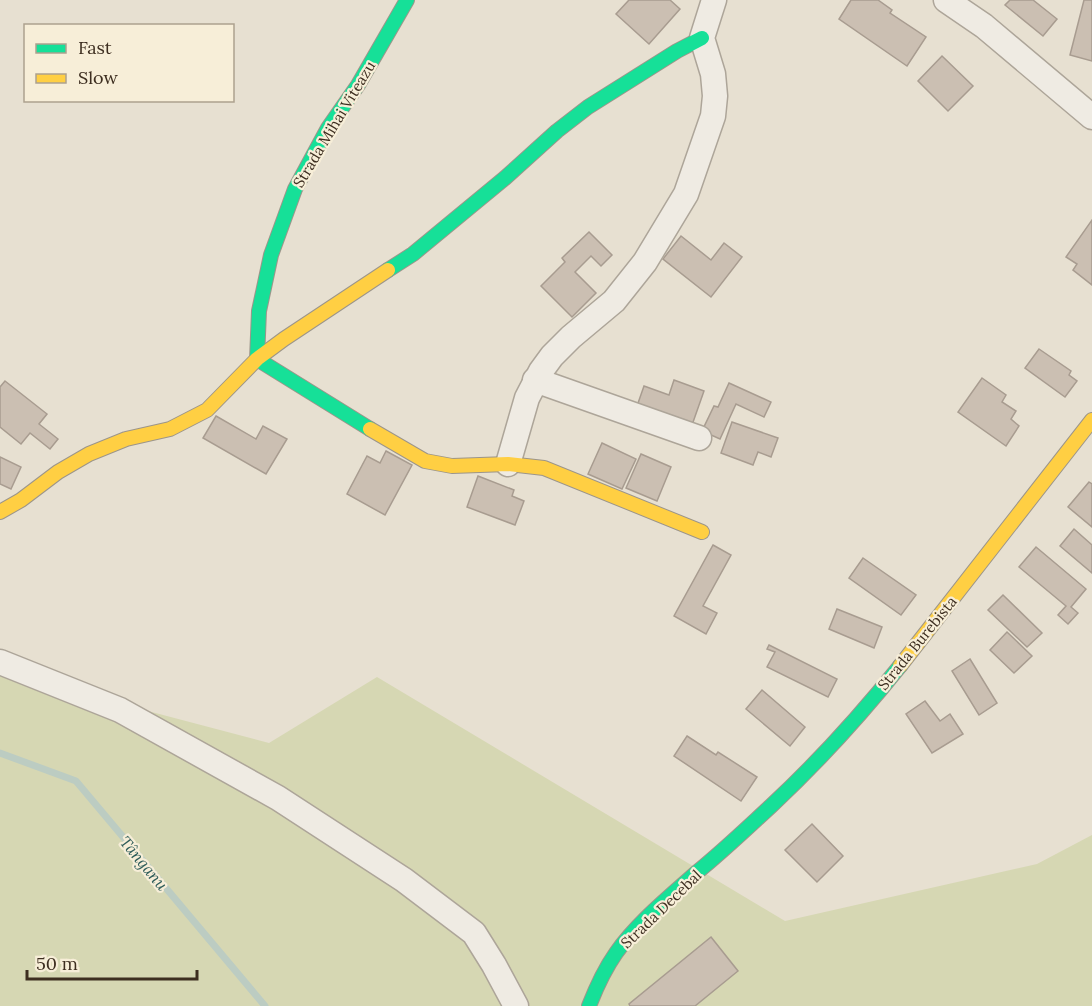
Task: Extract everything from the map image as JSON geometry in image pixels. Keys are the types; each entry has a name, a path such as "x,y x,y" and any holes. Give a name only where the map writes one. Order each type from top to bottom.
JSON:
{"street":[{"name":"Strada Mihai Viteazu","path":"257,359 259,310 266,277 271,255 294,189 328,128 358,85 407,0"},
{"path":"508,464 527,398 535,380 552,356 614,301 645,262 686,194 713,116 715,96 713,74 702,38 714,0"},
{"path":"946,0 984,26 1092,117"},
{"path":"0,512 21,500 58,472 89,454 126,439 170,429 207,410 257,359 413,254 588,107 677,51 702,38"},
{"path":"257,359 425,461 452,466 508,464 544,468 702,532"},
{"path":"535,380 699,438"},
{"name":"Strada Burebista","path":"723,850 811,768 851,725 924,636 1092,420"},
{"path":"0,662 120,710 279,798 404,880 474,933 516,1006"},
{"name":"Strada Decebal","path":"589,1006 597,984 626,940 723,850"}],"green space":[{"path":"0,672 269,743 377,677 785,921 1037,864 1092,835 1092,1006 0,1006"}],"building":[{"path":"629,0 670,0 680,9 649,44 616,14"},
{"path":"851,0 878,0 892,10 890,13 926,37 907,66 839,19"},
{"path":"1010,0 1033,0 1057,19 1043,36 1005,5"},
{"path":"1084,0 1092,0 1092,61 1070,55"},
{"path":"942,56 973,86 948,111 918,81"},
{"path":"1092,220 1092,285 1073,270 1077,264 1066,257"},
{"path":"589,232 612,255 601,266 591,256 575,272 596,293 572,317 541,286 565,262 562,258"},
{"path":"681,236 711,260 724,243 742,257 711,297 663,259"},
{"path":"1039,349 1071,371 1069,375 1077,381 1065,397 1025,368"},
{"path":"982,378 1006,395 1002,402 1016,411 1011,419 1019,426 1006,446 958,412"},
{"path":"674,380 704,391 692,425 637,406 644,386 669,395"},
{"path":"5,381 47,414 39,424 58,439 50,449 30,433 21,444 0,427 0,387"},
{"path":"729,383 771,402 764,417 736,404 720,439 702,431 714,406 718,407"},
{"path":"216,416 256,439 263,426 287,439 266,474 203,438"},
{"path":"732,422 778,438 771,457 758,452 753,465 721,453"},
{"path":"602,443 636,459 622,489 588,474"},
{"path":"386,451 412,465 385,515 347,494 367,456 380,463"},
{"path":"641,454 671,467 657,501 626,488"},
{"path":"0,457 21,467 11,489 0,484"},
{"path":"478,476 514,490 512,496 524,501 515,525 467,507"},
{"path":"1089,482 1092,484 1092,527 1068,507"},
{"path":"1074,529 1092,545 1092,573 1060,546"},
{"path":"713,545 731,555 703,606 717,613 706,634 674,616"},
{"path":"1036,547 1086,589 1071,607 1078,613 1068,624 1058,615 1066,606 1019,567"},
{"path":"863,558 916,595 901,615 849,578"},
{"path":"1003,595 1042,633 1027,647 988,610"},
{"path":"837,609 882,627 874,648 829,629"},
{"path":"1007,632 1032,656 1014,673 990,650"},
{"path":"769,645 837,679 828,697 767,667 775,652 767,649"},
{"path":"970,659 997,703 979,715 952,671"},
{"path":"762,690 805,727 790,746 746,709"},
{"path":"925,701 940,721 950,714 963,734 932,753 906,714"},
{"path":"687,736 716,755 718,752 757,777 741,801 674,756"},
{"path":"812,824 843,856 817,882 785,850"},
{"path":"711,937 738,971 695,1006 630,1006 629,1004"}],"waterway":[{"name":"Tânganu","path":"0,753 76,781 265,1006"}],"traffic: fast":[{"path":"370,429 257,359 259,311 271,255 295,189 328,128 358,85 407,0"},
{"path":"388,270 413,254 588,107 677,51 702,38"},
{"path":"589,1006 608,966 633,931 805,773 854,721 900,666"}],"traffic: slow":[{"path":"0,512 21,500 58,472 89,454 126,439 170,429 207,410 257,359 388,270"},
{"path":"900,666 1092,420"},
{"path":"370,429 425,461 452,466 508,464 544,468 702,532"}]}
